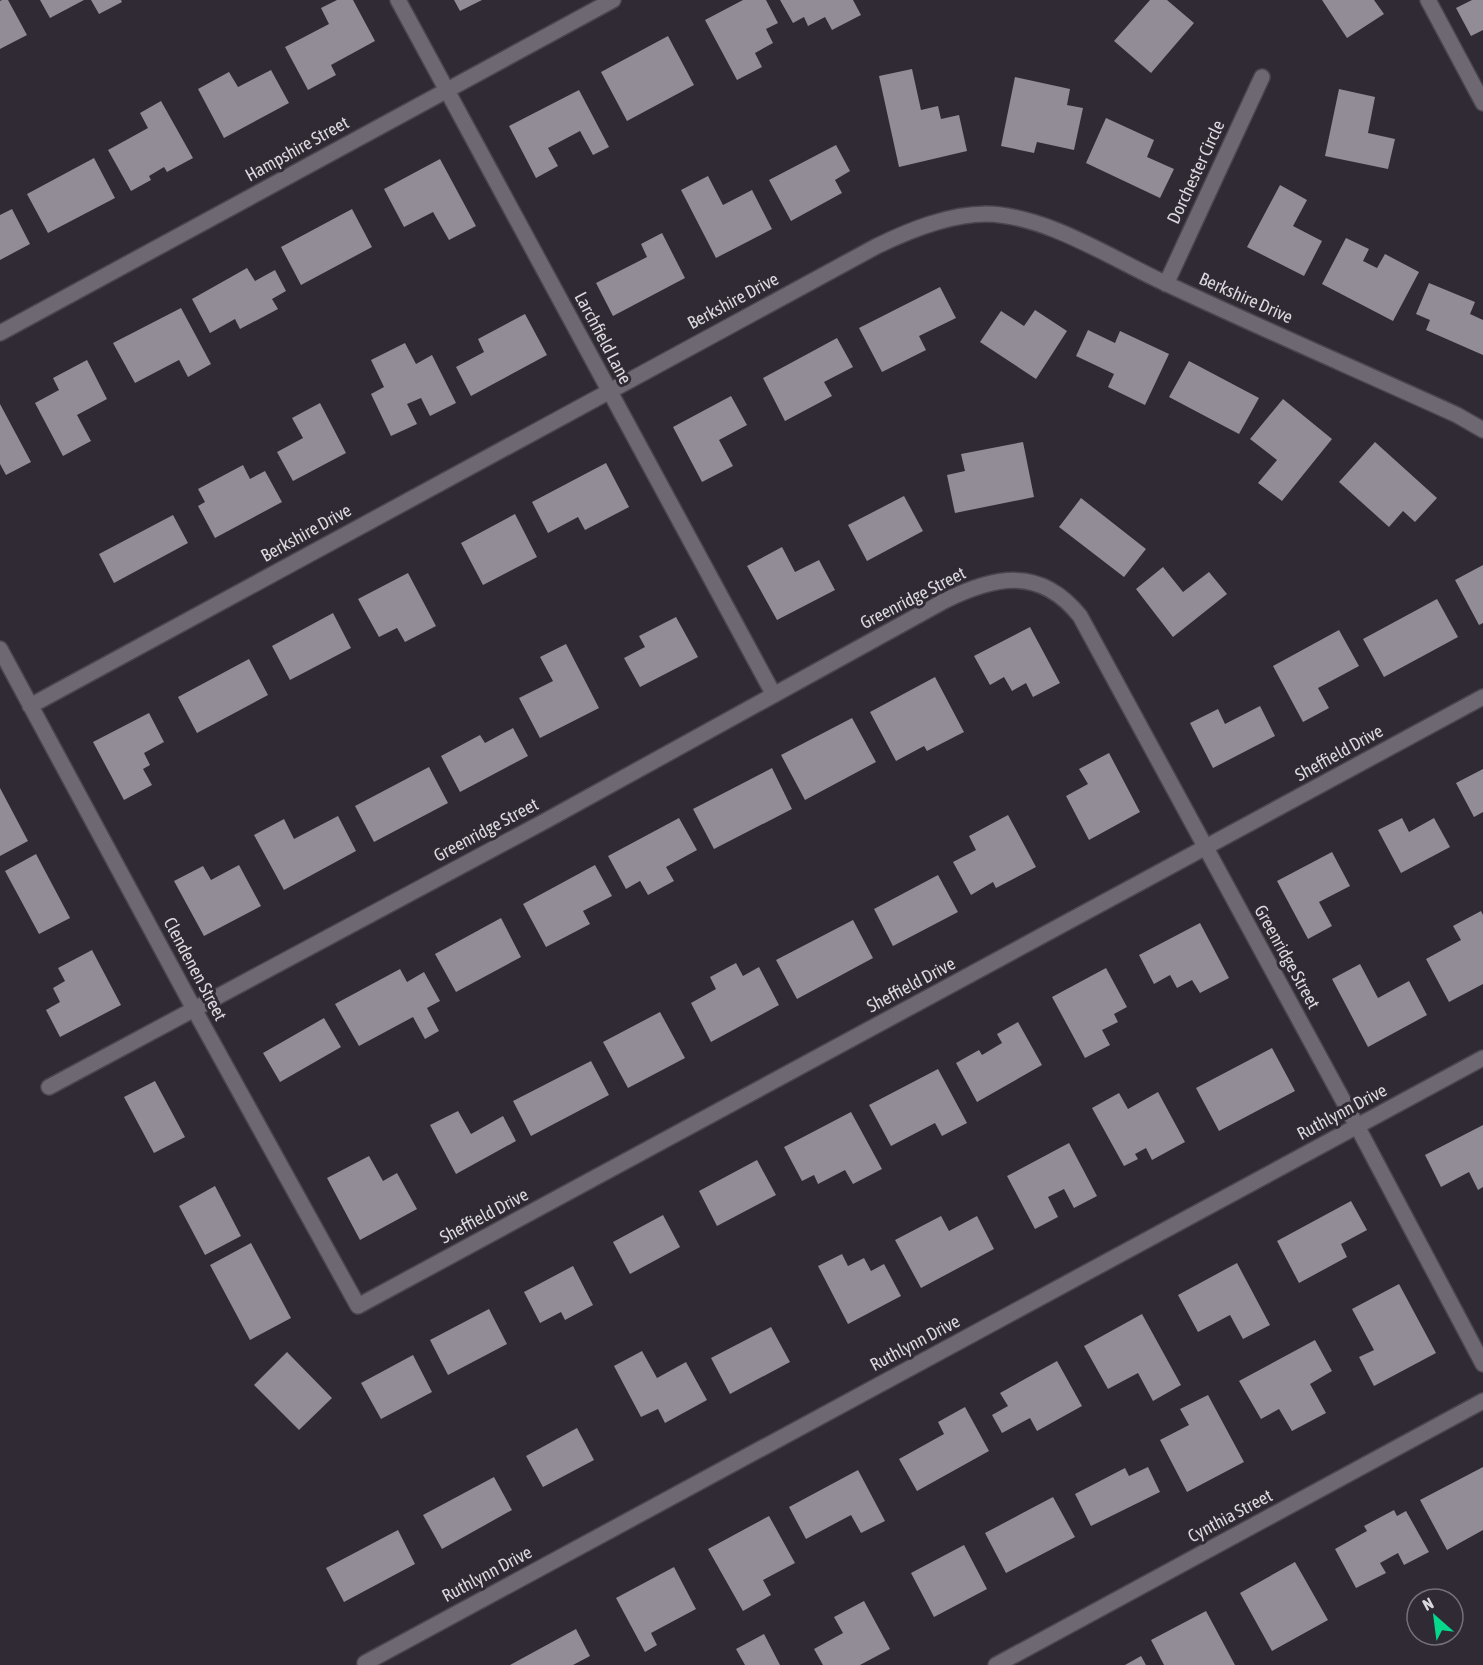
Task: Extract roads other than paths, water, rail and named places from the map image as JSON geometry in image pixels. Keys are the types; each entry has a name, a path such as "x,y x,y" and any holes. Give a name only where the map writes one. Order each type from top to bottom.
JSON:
{"street":[{"name":"Larchfield Lane","path":"398,0 774,695"},
{"name":"Hampshire Street","path":"0,333 613,0"},
{"path":"1428,0 1483,104"},
{"name":"Dorchester Circle","path":"1166,284 1262,77"},
{"name":"Berkshire Drive","path":"30,706 877,246 925,226 973,215 1025,220 1051,229 1166,284 1456,415 1483,430"},
{"name":"Greenridge Street","path":"49,1088 964,591 996,581 1016,580 1036,584 1058,594 1080,616 1357,1126 1483,1364"},
{"name":"Clendenen Street","path":"0,649 194,1009 358,1306"},
{"name":"Sheffield Drive","path":"358,1306 1483,697"},
{"name":"Ruthlynn Drive","path":"365,1662 1483,1058"},
{"name":"Cynthia Street","path":"996,1665 1483,1401"}]}
